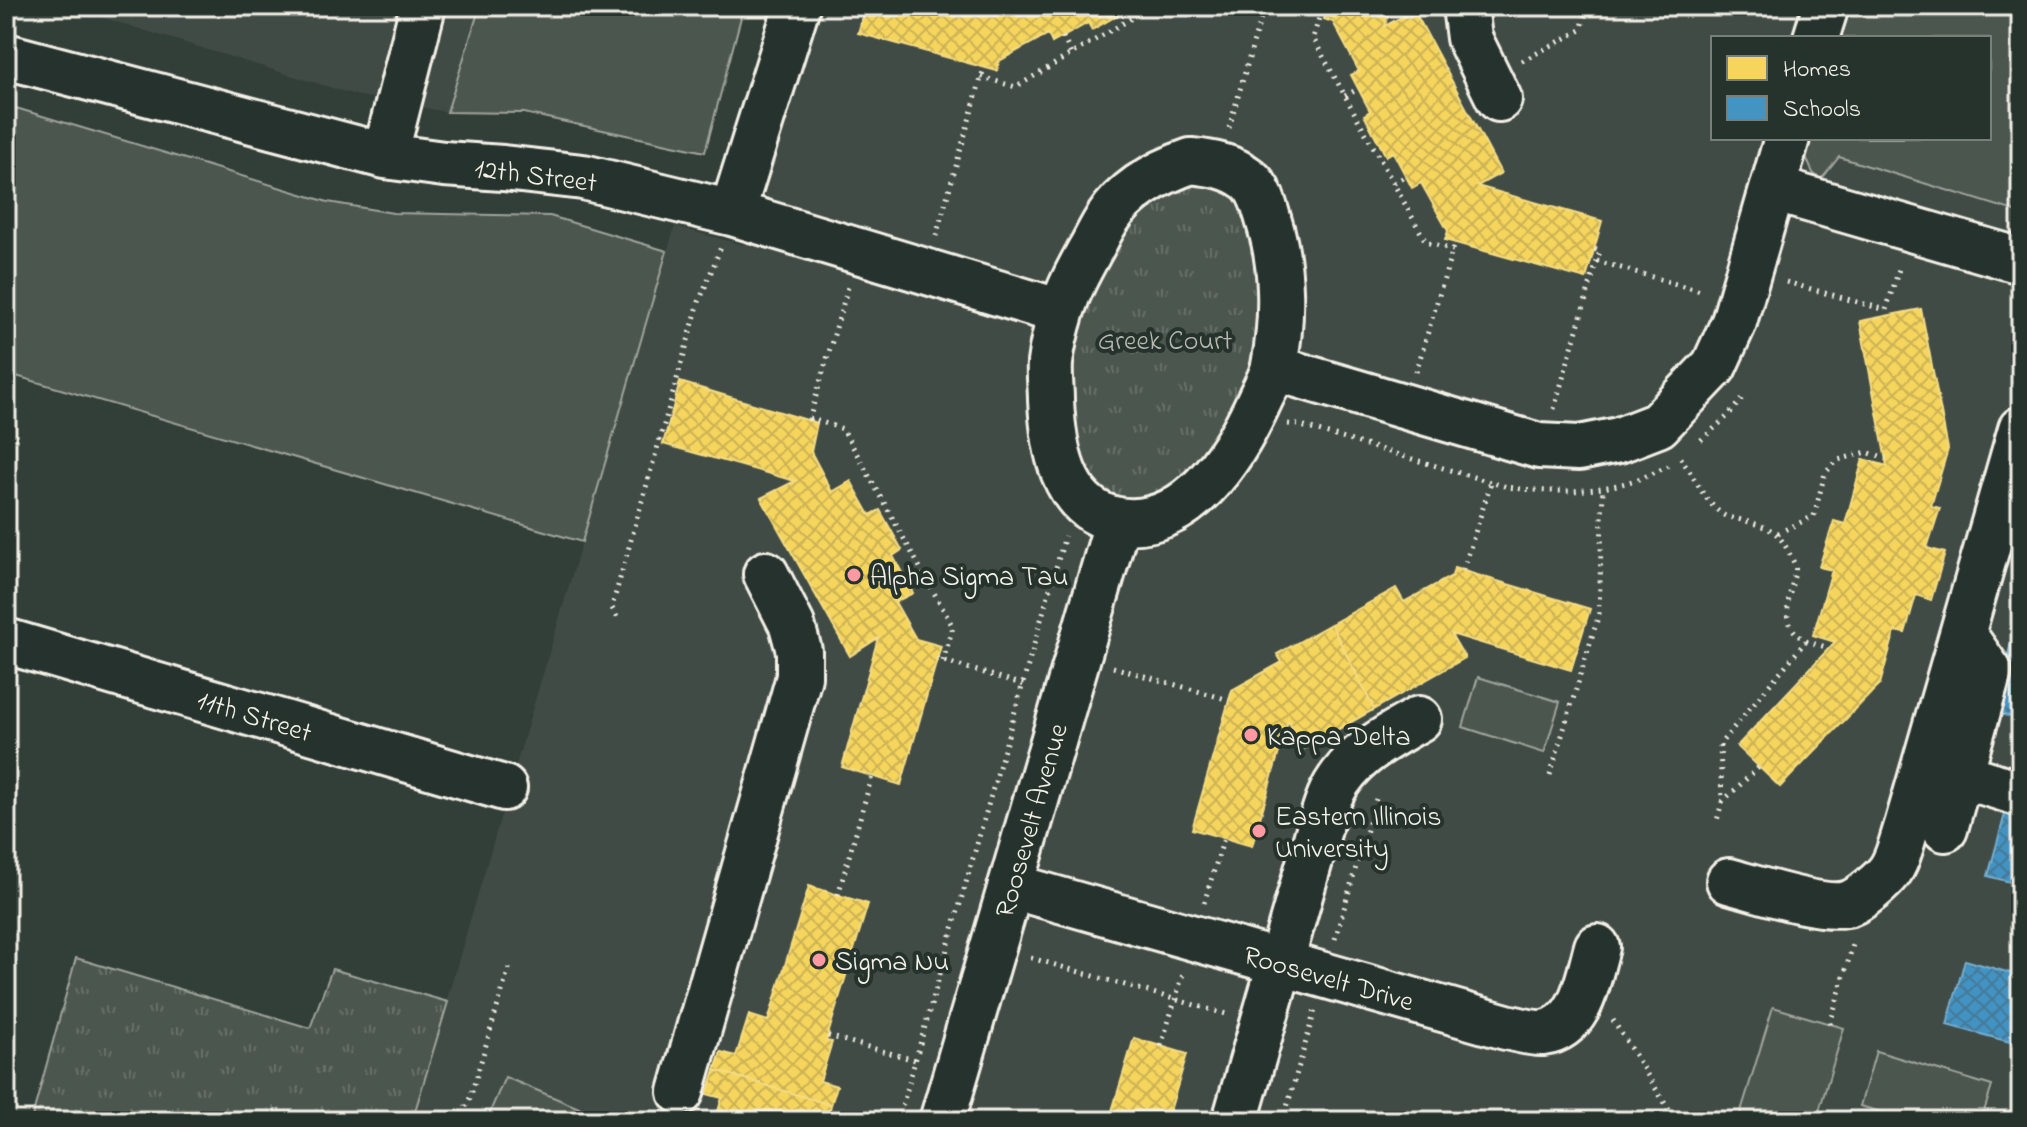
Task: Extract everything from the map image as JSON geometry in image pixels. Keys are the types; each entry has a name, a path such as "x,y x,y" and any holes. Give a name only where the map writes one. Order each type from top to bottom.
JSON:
{"street":[{"path":"385,156 423,6"},
{"path":"732,213 797,6"},
{"path":"1465,6 1469,38 1494,88"},
{"path":"1817,36 1826,6"},
{"name":"12th Street","path":"6,56 385,156 583,177 732,213 1061,312"},
{"path":"1274,368 1539,446 1579,448 1619,440 1658,425 1714,366 1734,322 1786,140"},
{"path":"1191,161 1220,164 1250,179 1262,200 1273,236 1278,271 1280,310 1274,368 1250,422 1233,450 1206,486 1169,513 1145,520 1118,520 1099,515 1078,498 1061,469 1054,440 1050,364 1061,312 1073,279 1109,216 1133,191 1165,170 1191,161"},
{"path":"1773,189 2021,261"},
{"path":"1729,881 1800,900 1850,903 1890,872 1900,849 2021,429"},
{"name":"Roosevelt Avenue","path":"942,1121 1030,892 1118,520"},
{"path":"681,1092 799,677 799,651 792,625 766,574"},
{"path":"1945,829 1989,671 1963,634"},
{"name":"11th Street","path":"6,641 504,788"},
{"path":"1235,1121 1331,794 1346,770 1368,749 1419,719"},
{"path":"1961,775 2021,794"},
{"name":"Roosevelt Drive","path":"1030,892 1506,1027 1542,1033 1561,1028 1570,1019 1577,1009 1592,963"}],"path":[{"path":"981,77 1016,87 1152,6"},
{"path":"1228,132 1264,6"},
{"path":"1302,6 1323,12 1313,38 1373,140 1426,242 1454,246 1414,378"},
{"path":"1494,88 1581,30 1588,6"},
{"path":"1110,20 1115,28"},
{"path":"1063,37 1071,54"},
{"path":"933,247 984,68"},
{"path":"1345,96 1358,89"},
{"path":"1394,183 1406,176"},
{"path":"617,617 613,603 652,462 699,302 732,213"},
{"path":"1552,414 1600,251 1594,249"},
{"path":"1783,295 1786,279 1887,313 1903,255"},
{"path":"1597,261 1711,294"},
{"path":"851,276 809,419 843,429 946,614 953,627 940,660 1031,687"},
{"path":"1693,447 1728,416 1747,391"},
{"path":"1283,424 1298,425 1507,487 1533,491 1603,489 1660,471 1687,453"},
{"path":"1778,533 1814,516 1825,473 1838,460 1867,452 1886,459"},
{"path":"1680,458 1691,471 1702,494 1723,515 1778,533 1796,567 1788,607 1789,624 1795,634 1806,641 1829,648"},
{"path":"1463,570 1494,472"},
{"path":"1550,775 1599,614 1603,478"},
{"path":"898,1121 1066,530"},
{"path":"1580,641 1590,644"},
{"path":"1716,824 1722,802 1720,744 1806,641"},
{"path":"1114,668 1118,654"},
{"path":"1101,664 1229,700"},
{"path":"1722,802 1759,767"},
{"path":"838,895 872,776"},
{"path":"1283,1121 1377,795"},
{"path":"1830,1024 1870,890"},
{"path":"1026,972 1031,958 1030,892"},
{"path":"1031,958 1308,1037"},
{"path":"1592,963 1676,1121"},
{"path":"458,1121 470,1098 510,965"},
{"path":"828,1036 923,1062"}],"shaded area":[{"path":"65,6 480,6 447,112 355,95"},
{"name":"Eastern Illinois University","path":"816,6 2021,6 2021,1121 411,1121 675,226 743,245"}],"green space":[{"path":"480,6 744,6 705,152 524,113 447,112"},
{"path":"1844,6 2021,6 2021,213 1839,157 1820,179 1813,173 1803,150 1806,140 1991,140 1991,36 1836,36"},
{"path":"6,105 328,202 393,213 550,216 667,251 582,542 6,373"},
{"name":"Greek Court","path":"1186,173 1245,197 1264,256 1256,361 1218,444 1156,503 1111,503 1076,471 1066,357 1109,241"},
{"path":"1478,677 1560,702 1544,753 1463,727"},
{"path":"76,958 310,1028 332,969 448,1002 412,1121 31,1121"},
{"path":"1773,1007 1844,1028 1816,1121 1738,1121"},
{"path":"1876,1051 1992,1086 1981,1121 1912,1121 1860,1106"},
{"path":"505,1077 584,1110 579,1121 486,1121"}],"building: Homes":[{"path":"866,6 988,6 1002,10 1000,6 1132,7 1092,30 1088,23 1052,43 1048,34 999,61 997,71 858,33"},
{"path":"1327,6 1390,6 1385,26 1414,10 1501,173 1477,186 1602,221 1586,279 1445,240 1448,231 1421,183 1412,188 1393,152 1386,156 1364,115 1370,111 1351,75 1359,71 1333,22 1324,19"},
{"path":"1921,309 1948,449 1931,506 1940,508 1927,548 1945,553 1931,600 1916,595 1905,633 1895,631 1880,684 1780,787 1737,746 1835,642 1813,635 1832,570 1819,567 1834,521 1845,524 1863,459 1887,466 1860,321"},
{"name":"Alpha Sigma Tau","path":"680,382 817,423 811,452 832,492 851,481 870,515 880,510 902,550 893,556 913,593 895,602 916,639 941,646 901,785 842,767 878,638 850,656 761,498 795,481 663,444"},
{"path":"1454,568 1590,609 1571,670 1451,634 1465,658 1304,749 1288,721 1252,846 1192,829 1232,690 1282,662 1277,654 1396,588 1404,602 1452,576"},
{"name":"Kappa Delta","path":"1331,624 1374,709 1304,749 1288,721 1252,846 1192,829 1232,690 1282,662 1277,654"},
{"name":"Sigma Nu","path":"809,886 868,904 826,1041 832,1042 820,1081 837,1086 831,1105 715,1070 721,1052 736,1056 749,1015 768,1021"},
{"path":"1134,1038 1187,1054 1167,1121 1109,1121"},
{"path":"1134,1038 1187,1054 1167,1121 1109,1121"},
{"path":"715,1070 831,1105 827,1121 715,1121 722,1098 707,1094"}],"building: Schools":[{"path":"2021,610 2021,720 1991,711"},
{"path":"2005,814 2021,819 2021,885 1988,876"},
{"path":"1965,960 2021,976 2021,1045 1947,1025"}],"place":[{"name":"Alpha Sigma Tau","path":"854,575"},
{"name":"Kappa Delta","path":"1251,735"},
{"name":"Eastern Illinois University","path":"1259,831"},
{"name":"Sigma Nu","path":"819,960"}]}
